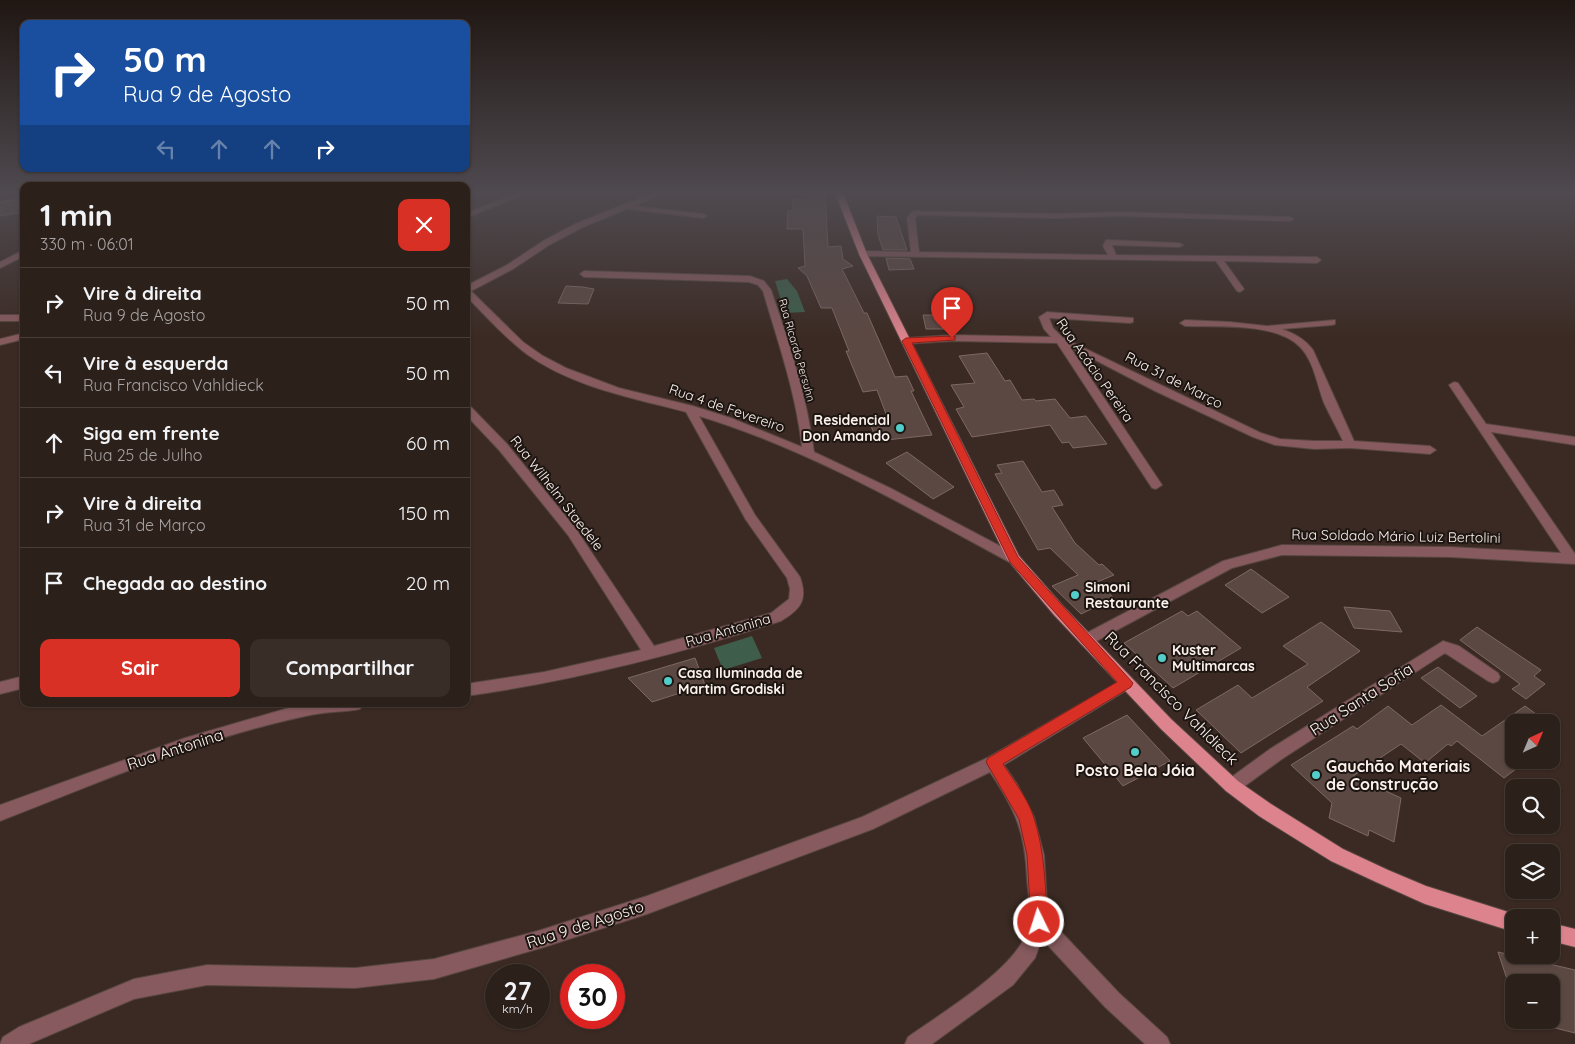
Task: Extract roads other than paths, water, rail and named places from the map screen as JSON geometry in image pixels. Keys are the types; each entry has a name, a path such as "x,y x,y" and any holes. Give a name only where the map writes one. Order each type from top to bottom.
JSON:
{"main road":[{"name":"Rua Francisco Vahldieck","path":"858,242 1014,559 1086,640 1166,724 1232,786 1295,830 1337,855 1425,895 1505,920"},
{"path":"1560,934 1575,938"}],"street":[{"path":"470,288 510,267 549,242"},
{"path":"914,242 915,254"},
{"path":"1113,257 1107,246 1109,242 1178,245"},
{"path":"0,265 20,254"},
{"path":"863,254 1316,260"},
{"path":"1219,260 1240,289"},
{"name":"Rua Ricardo Persuhn","path":"584,274 750,279 761,283 767,290 788,357 810,454"},
{"name":"Rua 4 de Fevereiro","path":"470,294 516,338 544,361 599,385 689,408 752,429 810,454 880,488 1014,559"},
{"name":"Rua Acácio Pereira","path":"1130,320 1047,315 1044,317 1044,321 1060,340 1156,485"},
{"path":"0,318 20,318"},
{"path":"1185,324 1266,328 1332,322"},
{"path":"1266,328 1291,336 1302,343 1310,353 1330,403 1350,444"},
{"path":"0,342 20,337"},
{"name":"Rua 31 de Março","path":"906,341 952,338 1060,340 1257,435 1279,442 1314,446 1350,444 1430,450"},
{"path":"1454,385 1573,559"},
{"name":"Rua Antonina","path":"470,688 591,667 650,652 776,617 786,611 796,601 797,589 793,577 750,517 689,408"},
{"name":"Rua Wilhelm Staedele","path":"470,412 503,447 572,532 650,652"},
{"path":"1482,427 1575,442"},
{"name":"Rua Soldado Mário Luiz Bertolini","path":"1086,640 1228,564 1282,550 1450,552 1573,559"},
{"name":"Rua Santa Sofia","path":"1232,786 1276,754 1443,647 1454,650 1492,677"},
{"path":"0,688 20,683"},
{"name":"Rua 9 de Agosto","path":"10,1044 26,1034 134,989 208,975 355,978 434,969 541,939 646,905 867,823 993,762 1127,683"},
{"name":"Rua Antonina","path":"0,812 216,735 300,710 328,707"},
{"path":"915,1044 1006,978 1028,951 1039,922 1034,855 1026,817 1011,789 993,762"},
{"path":"1039,922 1112,1000 1160,1044"}],"place":[{"name":"Residencial Don Amando","path":"900,428"},
{"name":"Simoni Restaurante","path":"1075,595"},
{"name":"Kuster Multimarcas","path":"1162,658"},
{"name":"Casa Iluminada de Martim Grodiski","path":"668,681"},
{"name":"Posto Bela Jóia","path":"1135,752"},
{"name":"Gauchão Materiais de Construção","path":"1316,775"}]}
